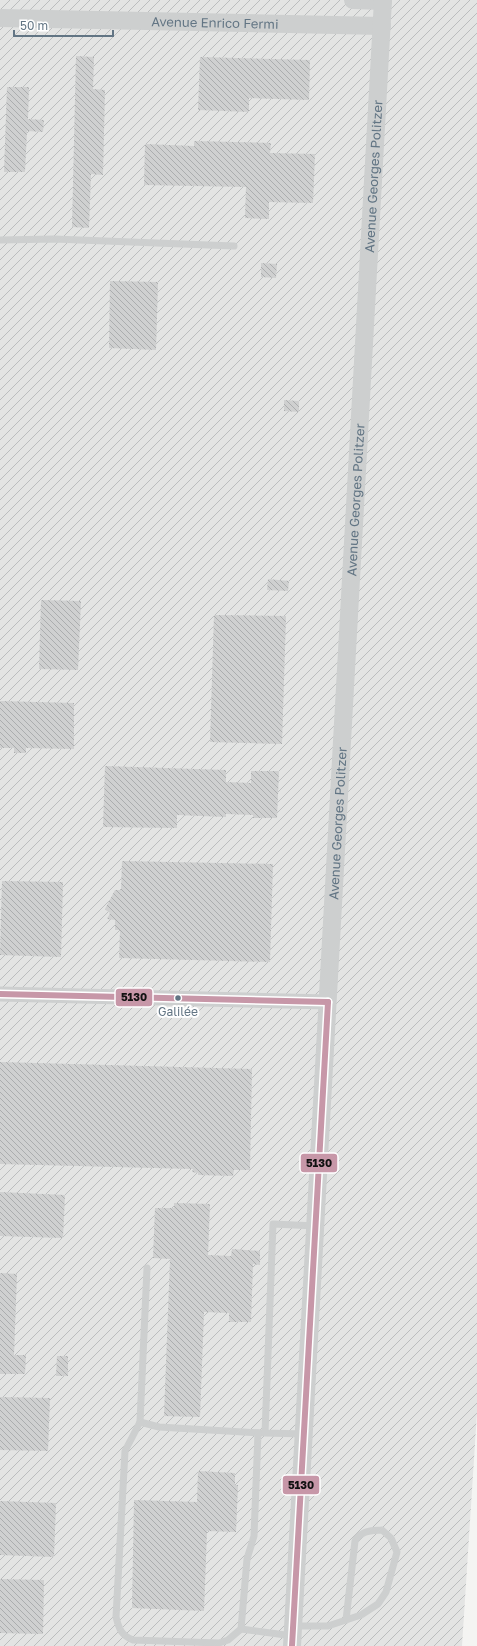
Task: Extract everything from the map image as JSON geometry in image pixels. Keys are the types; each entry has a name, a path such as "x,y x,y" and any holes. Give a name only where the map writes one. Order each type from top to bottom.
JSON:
{"street":[{"path":"353,0 383,0"},
{"name":"Avenue Georges Politzer","path":"293,1636 383,0"},
{"name":"Avenue Enrico Fermi","path":"0,18 382,26"},
{"path":"0,994 328,1002"}],"lane":[{"path":"0,240 54,239 234,246"},
{"path":"147,1268 140,1422 125,1451 116,1617 119,1630 124,1637 132,1640 219,1643 228,1640 241,1629 247,1559 254,1536 273,1224 316,1226"},
{"path":"140,1422 159,1426 261,1433 304,1434"},
{"path":"241,1629 293,1636 328,1626 346,1620 361,1615 378,1604 386,1592 397,1552 391,1538 382,1530 366,1531 355,1541 346,1620"}],"shaded area":[{"path":"0,0 477,0 477,1412 462,1646 0,1646"}],"building":[{"path":"76,56 94,57 93,89 105,90 103,175 91,174 89,228 72,227"},
{"path":"200,57 310,60 309,100 249,98 249,112 198,110"},
{"path":"7,87 29,87 28,119 44,120 43,132 27,131 25,172 4,172"},
{"path":"194,141 271,143 270,153 315,154 313,203 269,202 269,219 245,218 246,187 144,185 145,144 194,146"},
{"path":"261,263 277,264 276,278 261,277"},
{"path":"110,281 158,282 156,350 109,348"},
{"path":"284,400 299,401 299,412 284,411"},
{"path":"268,579 289,581 288,591 267,590"},
{"path":"41,600 81,601 78,670 39,669"},
{"path":"214,615 286,616 282,744 210,742"},
{"path":"0,701 74,703 74,749 26,748 26,753 14,753 14,748 0,748"},
{"path":"105,766 226,770 226,782 251,783 251,771 279,771 277,818 253,818 253,815 226,814 226,817 177,815 177,828 103,827"},
{"path":"122,861 273,864 270,962 119,958 120,930 115,930 115,920 107,919 110,913 105,909 115,890 121,890"},
{"path":"2,881 63,882 61,957 0,955"},
{"path":"0,1062 252,1069 250,1170 234,1170 233,1176 198,1175 198,1173 192,1172 193,1169 0,1164"},
{"path":"0,1192 65,1195 63,1238 0,1236"},
{"path":"174,1203 210,1204 208,1255 231,1256 232,1249 260,1251 260,1265 253,1264 251,1322 229,1322 229,1313 204,1312 200,1417 164,1416 170,1259 153,1258 155,1208 174,1208"},
{"path":"0,1273 17,1274 14,1355 26,1355 25,1374 0,1374"},
{"path":"57,1356 68,1356 68,1376 56,1376"},
{"path":"0,1397 50,1398 48,1451 0,1450"},
{"path":"198,1471 235,1473 235,1485 238,1485 236,1532 207,1531 204,1611 132,1608 134,1500 197,1502"},
{"path":"0,1501 56,1503 54,1557 0,1555"},
{"path":"0,1579 44,1580 43,1634 0,1633"}],"transit line":[{"name":"5130","path":"0,994 328,1002"},
{"name":"5130","path":"292,1646 328,1002"}],"place":[{"name":"Galilée","path":"178,998"}]}
